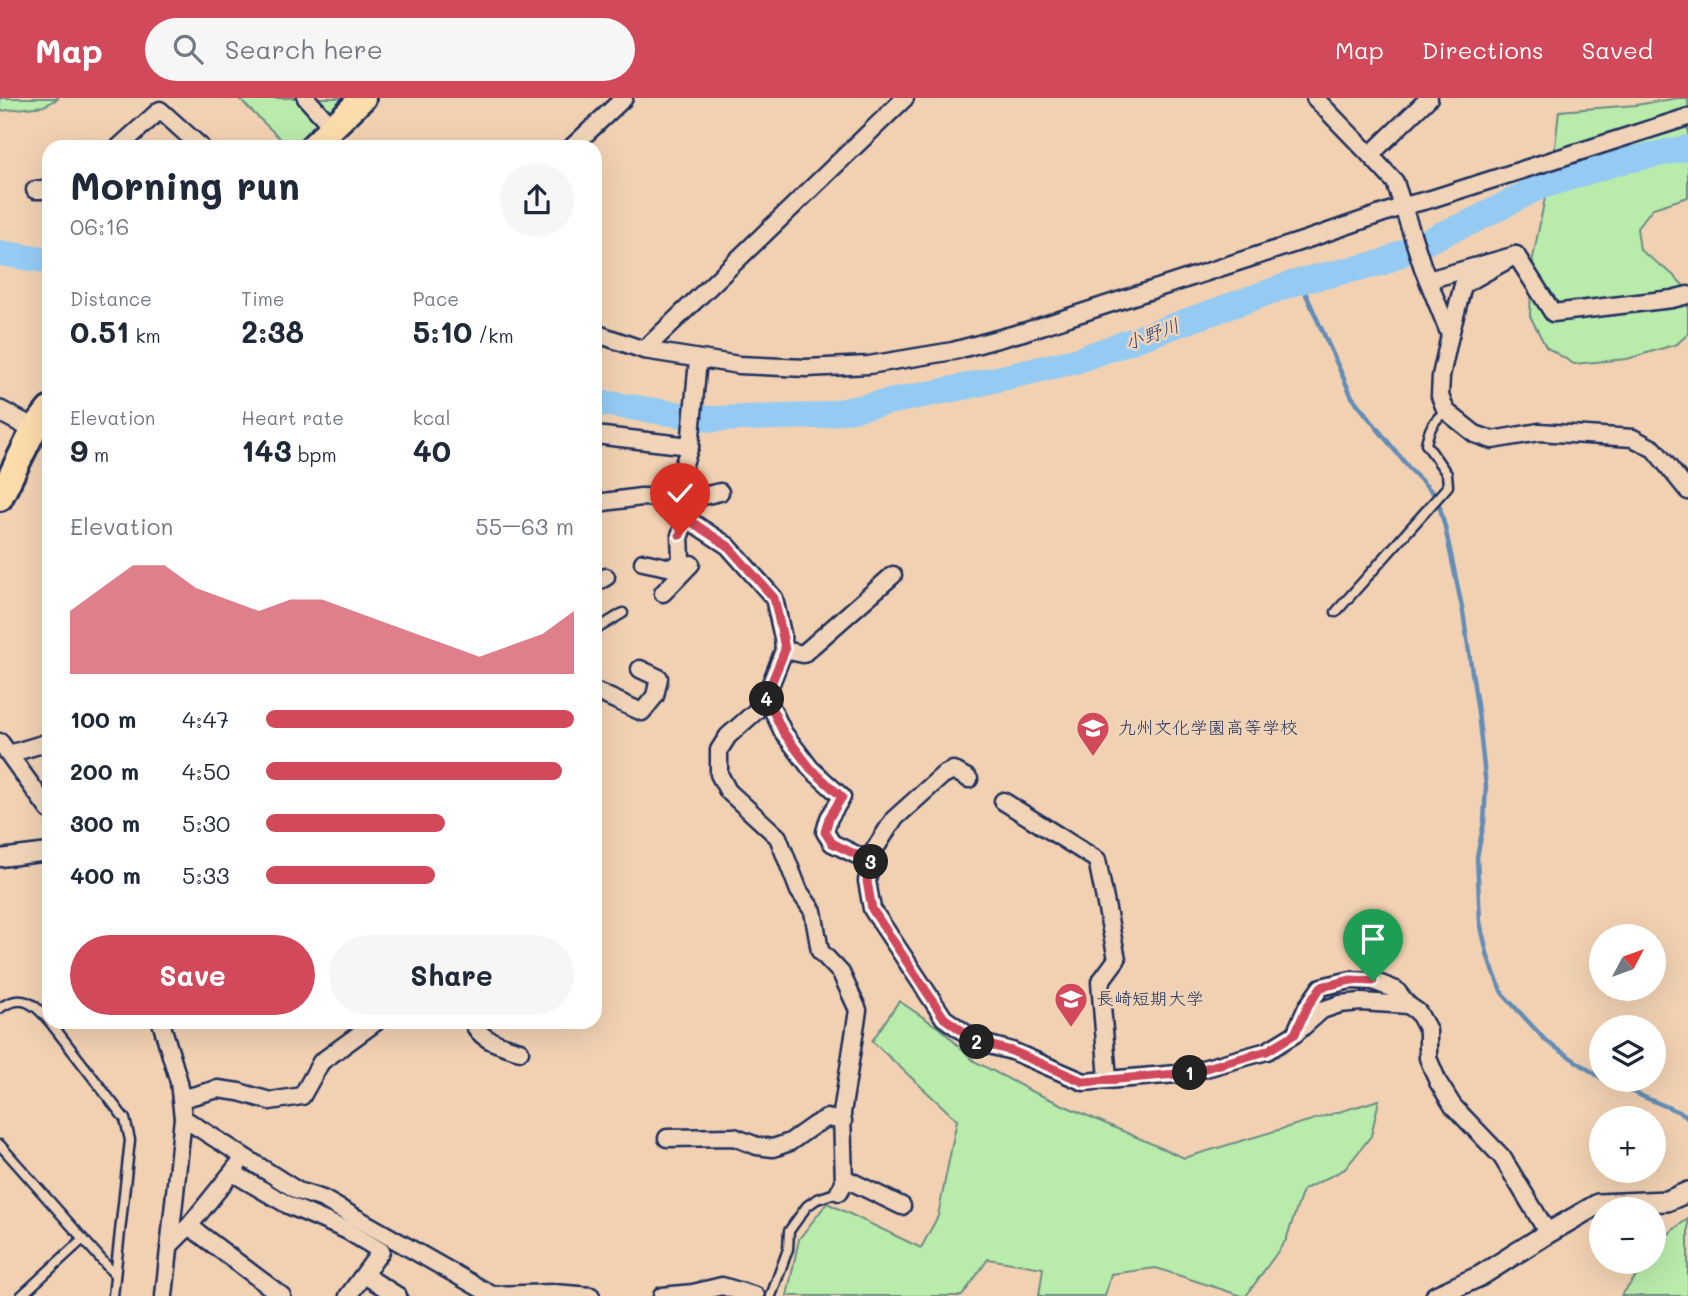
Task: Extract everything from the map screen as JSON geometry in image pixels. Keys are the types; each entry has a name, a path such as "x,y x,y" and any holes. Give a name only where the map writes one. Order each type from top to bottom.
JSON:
{"main road":[{"path":"316,140 326,121 363,98"},
{"path":"0,498 34,429 42,419"}],"street":[{"path":"306,98 326,121"},
{"path":"580,140 625,98"},
{"path":"644,350 905,98"},
{"path":"1315,98 1395,182 1425,274 1450,335"},
{"path":"1370,155 1429,98"},
{"path":"127,140 160,110 193,140"},
{"path":"602,335 698,364 806,368 869,365 953,351 1405,210 1431,199 1688,117"},
{"path":"1425,274 1516,255"},
{"path":"1516,255 1553,313 1688,295"},
{"path":"1516,255 1463,285 1441,376 1440,396 1446,411 1475,434 1492,440 1539,432 1633,438 1654,449 1683,473 1688,491"},
{"path":"673,496 690,443 698,364"},
{"path":"0,411 34,429"},
{"path":"602,436 690,443"},
{"path":"602,503 641,497 694,498 720,492"},
{"path":"673,496 690,521 728,546 774,598 785,650 766,696 755,712 728,736 719,750 719,774 729,791 778,837 799,891 813,911 820,951 841,973 858,1010 842,1113 842,1185 902,1206"},
{"path":"643,562 672,568 681,560 680,535 690,521"},
{"path":"663,593 691,564 690,521"},
{"path":"785,650 803,654 893,576"},
{"path":"602,694 642,712 655,696 659,678 640,669"},
{"path":"766,696 783,732 811,769 842,797 829,818 825,832 832,843 871,862"},
{"path":"42,742 4,748 42,800"},
{"path":"968,779 953,770 943,775 894,819 873,852 867,881 872,909 944,1018 978,1042 1012,1051 1084,1082 1188,1073 1267,1051 1295,1034 1322,1010 1340,1004 1361,1002 1408,1005"},
{"path":"1003,801 1097,860 1117,959 1100,982 1108,1079"},
{"path":"0,858 42,853"},
{"path":"1295,1034 1307,1007 1321,987 1351,980 1373,981 1396,990 1418,1013 1428,1030 1429,1058 1438,1082 1453,1106 1502,1157 1548,1233"},
{"path":"163,1029 180,1082 183,1118 164,1296"},
{"path":"352,1039 354,1029"},
{"path":"181,1100 218,1089 270,1101 302,1096 321,1062 366,1029"},
{"path":"475,1029 492,1042 520,1051"},
{"path":"183,1118 298,1191 323,1199 492,1296 554,1293 591,1296"},
{"path":"667,1138 734,1137 757,1146 772,1148 790,1142 827,1118 843,1121"},
{"path":"169,1246 233,1173 243,1156"},
{"path":"233,1173 288,1205 346,1230 381,1251 348,1296"},
{"path":"1436,1296 1480,1276 1598,1204 1667,1201 1688,1192"},
{"path":"189,1226 282,1296"},
{"path":"364,1275 398,1296"},
{"path":"662,1296 693,1293 722,1286 757,1296"}],"lane":[{"path":"1336,612 1448,485 1447,474 1426,444 1428,431 1435,419 1446,411"},
{"path":"602,626 623,613"},
{"path":"0,1008 22,1000 42,1012"},
{"path":"54,1029 125,1119 128,1130 130,1140 113,1296"},
{"path":"0,1145 115,1275"},
{"path":"771,1296 788,1250 789,1231 807,1206 842,1185"},
{"path":"21,1296 83,1239"}],"green space":[{"path":"0,98 59,98 44,106 0,111"},
{"path":"238,98 348,98 305,140 282,140"},
{"path":"1688,98 1688,197 1653,208 1637,228 1640,250 1688,290 1688,334 1677,344 1627,359 1574,364 1546,347 1530,316 1532,263 1555,147 1559,111 1636,105"},
{"path":"899,1001 942,1030 974,1061 1031,1091 1184,1158 1379,1100 1371,1136 1345,1169 1303,1190 1286,1240 1246,1296 1156,1268 1111,1274 1105,1296 1039,1296 1043,1268 988,1259 962,1296 787,1296 799,1239 827,1203 921,1248 938,1216 957,1120 872,1041"},
{"path":"1688,1219 1688,1296 1621,1296 1638,1274 1666,1274 1666,1236"}],"waterway":[{"name":"小野川","path":"602,403 710,419 818,416 1075,361 1300,281 1381,263 1539,187 1618,162 1688,148"},
{"name":"小野川","path":"0,253 42,260"},
{"path":"1300,281 1352,397 1409,468 1437,497 1463,612 1478,712 1486,786 1484,822 1477,857 1480,922 1488,957 1502,993 1546,1041 1589,1070"},
{"path":"1632,1092 1688,1118"}],"place":[{"name":"九州文化学園高等学校","path":"1093,758"},
{"name":"長崎短期大学","path":"1071,1029"}],"route":[{"path":"680,535 687,517 728,546 774,598 785,650 766,696 783,732 811,769 842,797 829,818 825,832 832,843 871,862 867,881 872,909 944,1018 978,1042 1012,1051 1084,1082 1188,1073 1267,1051 1295,1034 1307,1007 1321,987 1351,980 1373,981"}]}
